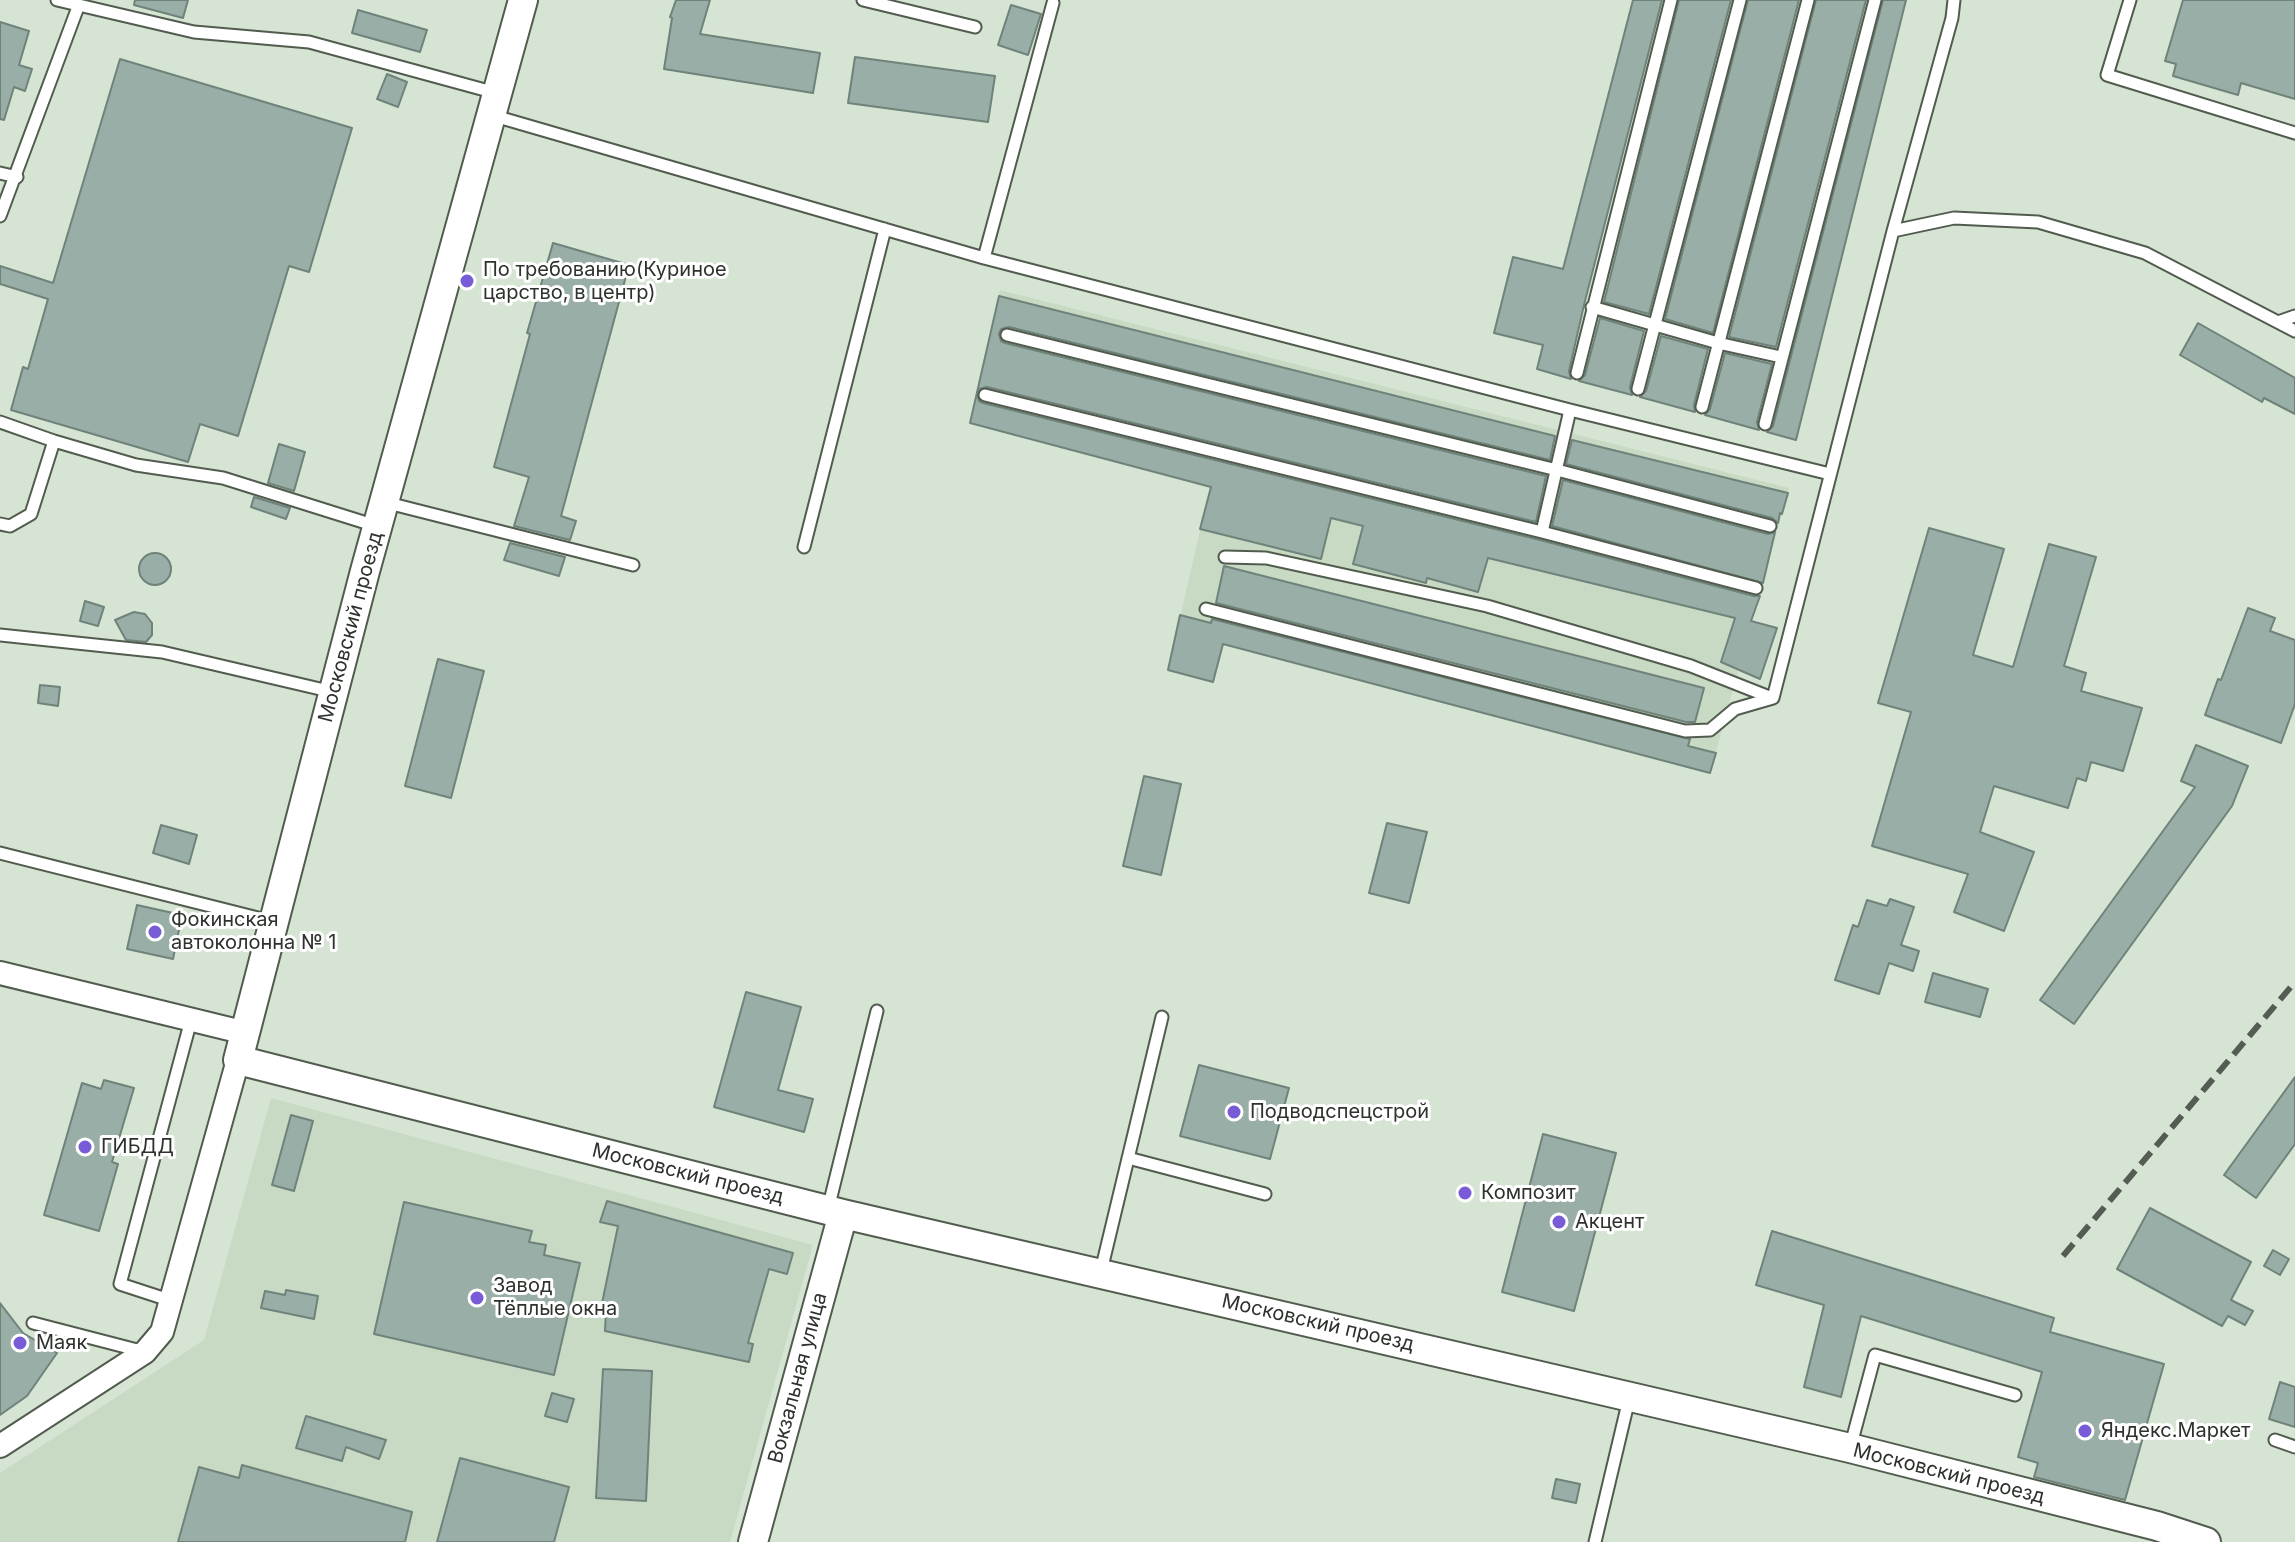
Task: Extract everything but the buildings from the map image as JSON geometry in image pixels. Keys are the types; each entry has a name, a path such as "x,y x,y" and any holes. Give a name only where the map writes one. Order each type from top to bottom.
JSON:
{"street":[{"name":"Московский проезд","path":"523,0 380,514 242,1046 835,1212 1850,1448 2157,1526 2206,1542"},
{"path":"0,973 191,1020 242,1046 162,1332 145,1352 0,1446"},
{"name":"Вокзальная улица","path":"753,1542 835,1212"}],"lane":[{"path":"57,0 194,32 309,42 494,104 984,258 1830,474"},
{"path":"863,0 975,27"},
{"path":"1577,373 1671,0"},
{"path":"1638,389 1740,0"},
{"path":"1702,407 1808,0"},
{"path":"1765,424 1875,0"},
{"path":"1773,698 1893,231 1952,18 1954,0"},
{"path":"2130,0 2107,75 2295,133"},
{"path":"984,258 1053,3"},
{"path":"0,216 78,7"},
{"path":"0,173 17,177"},
{"path":"1893,231 1954,218 2038,222 2145,253 2295,331"},
{"path":"804,547 885,229"},
{"path":"1592,307 1718,343 1781,357"},
{"path":"2278,322 2295,316"},
{"path":"1007,335 1557,470 1770,526"},
{"path":"985,395 1756,588"},
{"path":"1542,532 1570,410"},
{"path":"0,422 136,465 223,478 380,514 633,565"},
{"path":"0,524 10,526 31,514 54,441"},
{"path":"1225,557 1266,558 1487,606 1691,666 1773,698"},
{"path":"1206,609 1685,731 1710,730 1735,709 1773,698"},
{"path":"0,635 162,652 333,692"},
{"path":"0,853 274,922"},
{"path":"835,1212 877,1011"},
{"path":"1101,1272 1162,1017"},
{"path":"172,1301 120,1284 191,1020"},
{"path":"1128,1158 1265,1194"},
{"path":"33,1323 145,1352"},
{"path":"1850,1448 1875,1355 2015,1395"},
{"path":"1595,1542 1630,1396"},
{"path":"2275,1440 2295,1447"}],"shaded area":[{"path":"1000,290 1789,488 1710,773 1224,644 1213,683 1168,670 1210,487 970,423"},
{"path":"271,1098 813,1245 730,1542 0,1542 0,1473 204,1340"}],"railway":[{"path":"2063,1256 2295,982"}],"place":[{"name":"По требованию(Куриное царство, в центр)","path":"467,281"},
{"name":"Фокинская автоколонна № 1","path":"155,932"},
{"name":"Подводспецстрой","path":"1234,1112"},
{"name":"ГИБДД","path":"85,1147"},
{"name":"Композит","path":"1465,1193"},
{"name":"Акцент","path":"1559,1222"},
{"name":"Завод Тёплые окна","path":"477,1298"},
{"name":"Маяк","path":"20,1343"},
{"name":"Яндекс.Маркет","path":"2085,1431"}]}
